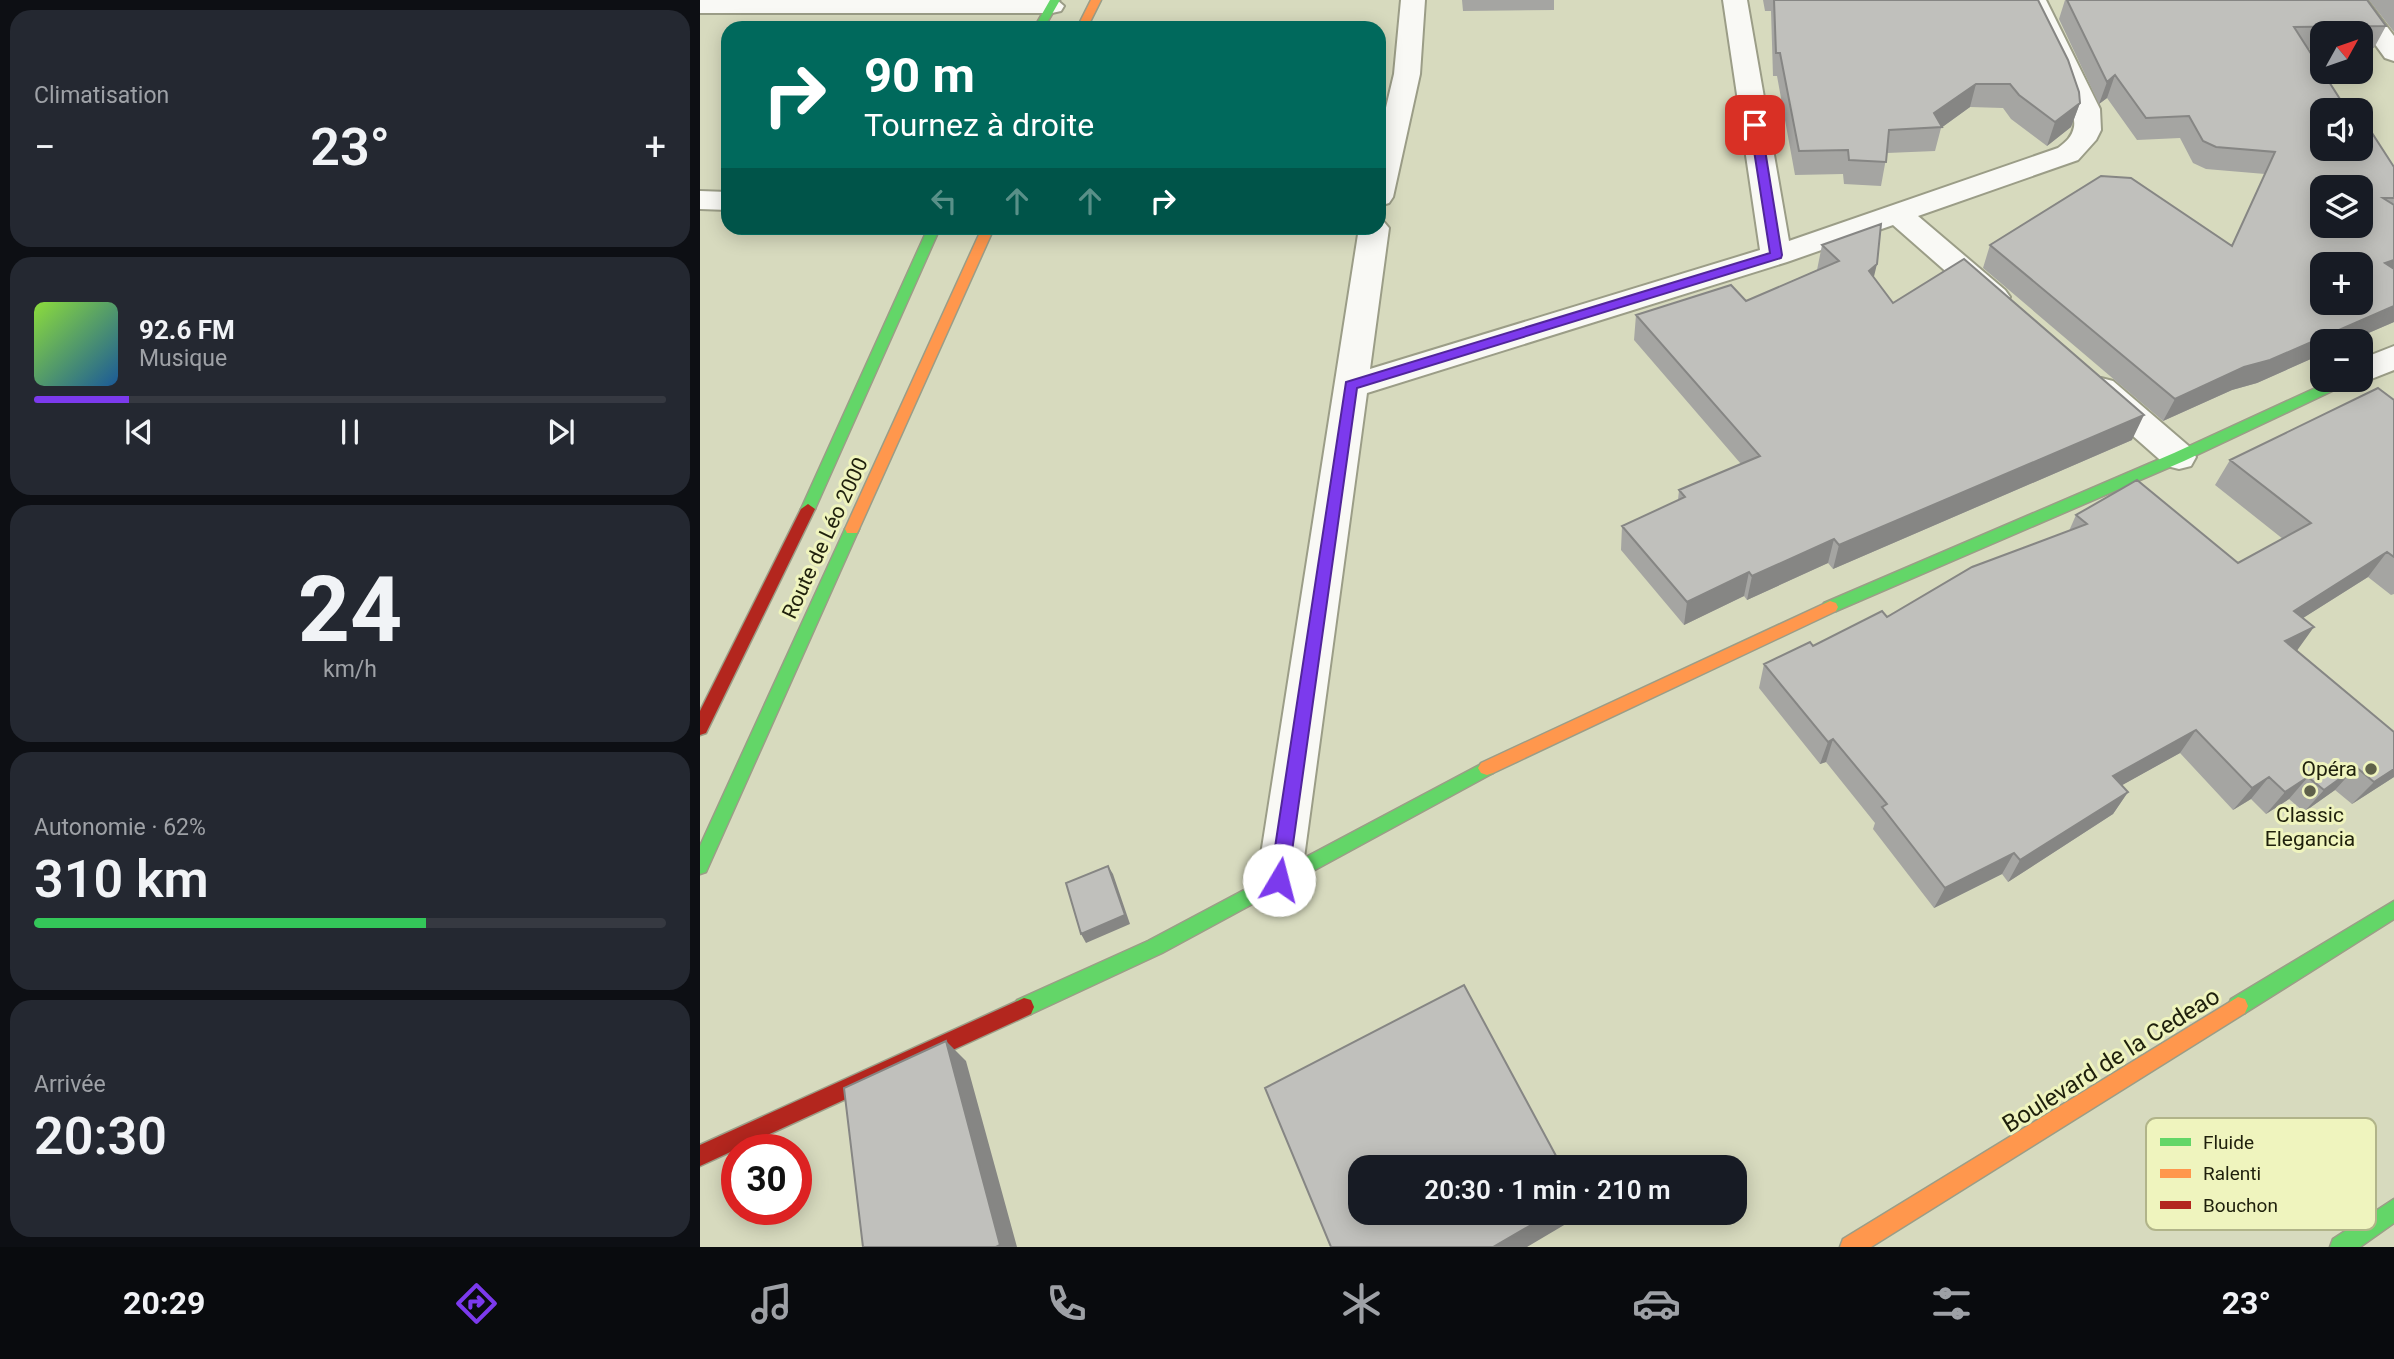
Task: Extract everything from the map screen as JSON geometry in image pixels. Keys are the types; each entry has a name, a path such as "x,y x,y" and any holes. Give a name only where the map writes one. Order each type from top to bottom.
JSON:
{"street":[{"path":"1086,21 1096,0"},
{"path":"1386,130 1388,111 1407,74 1413,0"},
{"path":"1735,0 1776,255"},
{"path":"1351,386 1776,255 2068,154 2083,143 2088,119 2087,108 2034,0"},
{"path":"2355,0 2394,53"},
{"path":"702,4 870,8 1053,3"},
{"path":"1043,21 1053,3"},
{"path":"700,200 721,201"},
{"path":"1898,214 2012,313"},
{"name":"Route de Léo 2000","path":"700,728 849,425 891,320 931,235"},
{"name":"Route de Léo 2000","path":"700,866 985,235"},
{"path":"1279,880 1373,235"},
{"path":"2373,367 2394,357"},
{"path":"2075,367 2179,457"},
{"path":"700,1156 1155,947 1454,784 1612,708 1846,600 2179,457 2318,392"},
{"name":"Boulevard de la Cedeao","path":"1851,1247 2394,909"},
{"path":"2376,1223 2394,1210"},
{"path":"2341,1247 2365,1230"}],"building":[{"path":"1774,0 2038,0 2068,60 2080,103 2055,122 2019,95 2010,84 1976,84 1934,113 1942,127 1889,130 1886,162 1849,160 1848,150 1799,151 1780,53 1776,53"},
{"path":"2067,0 2367,0 2386,26 2373,26 2373,21 2310,21 2310,27 2294,27 2310,52 2310,84 2330,84 2339,98 2310,98 2310,161 2373,161 2373,135 2394,167 2394,198 2383,198 2394,205 2394,260 2385,263 2394,269 2394,306 2341,329 2310,329 2310,343 2270,360 2244,367 2175,399 1990,245 2101,176 2131,178 2232,246 2275,152 2216,147 2203,141 2189,116 2146,118 2115,75 2107,82"},
{"path":"1881,224 1877,264 1869,271 1893,303 1964,259 2144,415 1839,545 1834,539 1752,576 1749,572 1687,602 1622,526 1685,497 1679,490 1760,456 1636,315 1731,285 1746,301 1839,261 1822,245"},
{"path":"2378,388 2394,400 2394,557 2387,552 2294,611 2314,627 2285,641 2394,732 2394,769 2374,782 2356,767 2324,790 2308,777 2285,792 2269,777 2252,788 2196,730 2113,776 2128,792 2020,860 2014,853 1945,888 1882,807 1887,804 1833,739 1828,742 1764,664 1810,642 1813,646 1882,611 1887,617 1972,567 2087,524 2076,515 2137,480 2238,563 2311,523 2230,460"},
{"path":"1108,866 1125,915 1081,934 1066,883"},
{"path":"1464,985 1556,1155 1348,1155 1348,1225 1531,1225 1493,1247 1331,1247 1265,1088"},
{"path":"946,1041 1000,1245 863,1247 844,1088"}],"traffic: fast":[{"path":"1043,21 1055,0"},
{"path":"808,509 931,235"},
{"path":"1830,607 2179,457 2318,392"},
{"path":"700,866 852,529"},
{"path":"1024,1007 1155,947 1487,768"},
{"path":"2238,1006 2394,909"},
{"path":"2376,1223 2394,1210"},
{"path":"2341,1247 2365,1230"}],"traffic: slow":[{"path":"1086,21 1096,0"},
{"path":"852,529 985,235"},
{"path":"1487,768 1830,607"},
{"path":"1851,1247 2238,1006"}],"traffic: jam":[{"path":"700,728 808,509"},
{"path":"700,1156 1024,1007"}],"place":[{"name":"Opéra","path":"2371,769"},
{"name":"Classic Elegancia","path":"2310,791"}],"route":[{"path":"1279,880 1351,386 1776,255 1755,125"}]}
